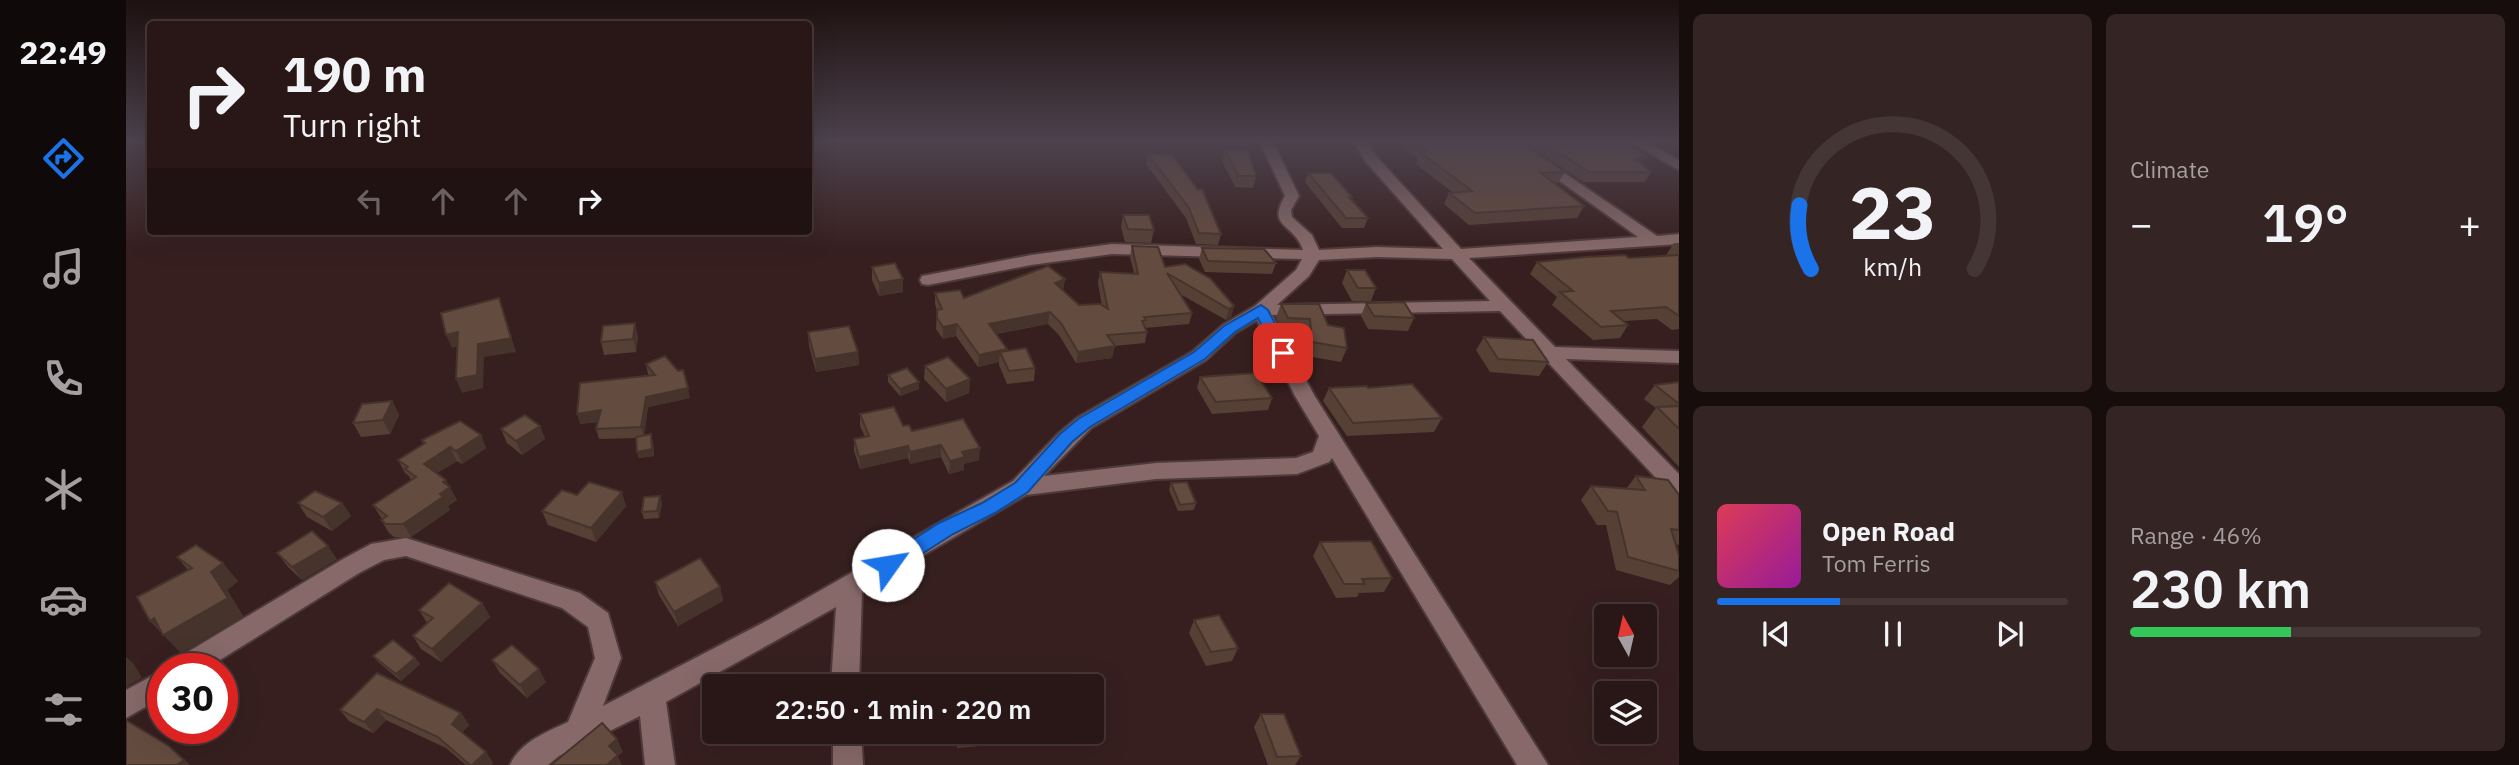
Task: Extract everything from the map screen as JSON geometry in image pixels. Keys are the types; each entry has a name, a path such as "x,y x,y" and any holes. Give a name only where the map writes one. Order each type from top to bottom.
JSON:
{"street":[{"path":"525,765 548,746 651,696 850,588 946,528 989,508 1021,487 1066,438 1084,423 1199,356 1229,329 1261,310 1303,273 1313,255 1307,238 1285,218 1284,210 1292,196 1283,178"},
{"path":"1388,178 1455,254 1679,488"},
{"path":"1563,178 1653,240"},
{"path":"928,280 1031,260 1112,249 1313,255 1377,252 1455,254 1679,239"},
{"path":"1261,310 1505,306"},
{"path":"1261,310 1329,437 1533,765"},
{"path":"1551,353 1679,357"},
{"path":"1021,487 1156,471 1297,466 1322,457 1329,437"},
{"path":"209,653 351,566 379,551 406,547 571,600 598,621 608,658 579,730"},
{"path":"845,674 850,588"},
{"path":"126,705 147,692"},
{"path":"651,696 660,765"},
{"path":"847,744 848,765"}],"building":[{"path":"1166,178 1189,178 1198,190 1202,189 1221,234 1199,233 1189,208"},
{"path":"1312,178 1335,178 1368,218 1346,218"},
{"path":"1454,178 1547,178 1584,206 1475,213 1449,193 1472,191"},
{"path":"1123,215 1149,215 1154,230 1128,229"},
{"path":"1132,246 1158,247 1165,267 1185,264 1211,279 1234,306 1229,309 1167,273 1192,313 1144,317 1146,320 1142,321 1147,332 1107,335 1115,346 1078,352 1061,323 1050,312 989,324 1007,349 979,355 957,324 943,327 937,318 937,310 942,309 935,293 960,290 964,298 1048,266 1065,279 1055,283 1079,305 1100,304 1108,309 1100,272 1138,274"},
{"path":"1202,248 1264,249 1276,263 1208,261"},
{"path":"1625,255 1629,258 1679,255 1679,316 1666,307 1611,311 1628,325 1601,327 1560,292 1573,291 1537,262 1585,257"},
{"path":"895,263 903,279 879,283 872,267"},
{"path":"1347,270 1365,270 1376,288 1358,288"},
{"path":"499,298 511,338 478,344 477,375 456,379 458,332 446,335 441,313"},
{"path":"1404,302 1414,318 1374,316 1366,303"},
{"path":"1281,304 1319,304 1328,325 1344,328 1347,348 1312,342 1310,319 1288,318"},
{"path":"635,323 633,339 601,342 603,326"},
{"path":"849,326 858,352 815,359 808,332"},
{"path":"1484,337 1533,340 1548,362 1498,359"},
{"path":"1026,348 1035,368 1009,371 1000,352"},
{"path":"665,356 678,371 683,370 688,388 646,397 641,427 596,429 601,410 577,414 580,383 655,375 646,364"},
{"path":"948,357 970,379 946,389 925,366"},
{"path":"907,368 919,382 900,389 888,375"},
{"path":"1256,373 1272,398 1216,402 1200,377"},
{"path":"1679,382 1679,404 1655,385"},
{"path":"1412,384 1442,418 1353,423 1329,388 1368,388"},
{"path":"392,401 383,420 353,423 362,404"},
{"path":"1679,406 1679,429 1657,407"},
{"path":"894,407 903,426 909,425 912,431 963,419 980,448 962,452 965,457 950,461 941,445 910,452 908,446 859,457 854,439 869,436 860,414"},
{"path":"525,415 540,426 516,441 501,429"},
{"path":"460,421 481,435 456,451 450,447 424,464 446,480 443,482 450,487 440,494 443,497 403,524 386,524 381,520 387,516 373,505 416,477 398,460 425,443 422,440"},
{"path":"651,434 652,449 637,452 636,437"},
{"path":"1636,476 1668,480 1679,495 1679,530 1671,529 1679,556 1679,571 1628,557 1617,512 1608,511 1591,486 1645,490"},
{"path":"589,482 622,492 591,528 542,511 562,490 577,495"},
{"path":"1187,482 1196,503 1180,505 1171,483"},
{"path":"315,491 342,503 323,517 298,503"},
{"path":"660,496 657,511 642,512 644,497"},
{"path":"312,531 328,546 292,567 277,553"},
{"path":"1371,541 1392,578 1362,579 1365,584 1344,584 1320,542"},
{"path":"196,545 223,563 211,572 228,598 163,635 154,618 150,621 137,597 192,568 177,557"},
{"path":"700,558 720,587 674,612 655,582"},
{"path":"449,583 482,603 432,649 413,636 433,618 419,610"},
{"path":"1219,615 1238,648 1211,652 1194,620"},
{"path":"393,640 415,658 396,674 373,656"},
{"path":"512,645 539,669 520,685 492,660"},
{"path":"377,673 461,713 452,724 486,752 470,765 438,737 377,709 364,722 340,710"},
{"path":"1261,714 1284,714 1301,756 1277,757"},
{"path":"126,720 147,733 147,744 166,744 184,760 177,765 126,765"},
{"path":"602,723 617,739 609,746 618,755 607,765 551,765"}],"route":[{"path":"888,565 946,528 989,508 1021,487 1066,438 1084,423 1199,356 1229,329 1261,310 1283,353"}]}
